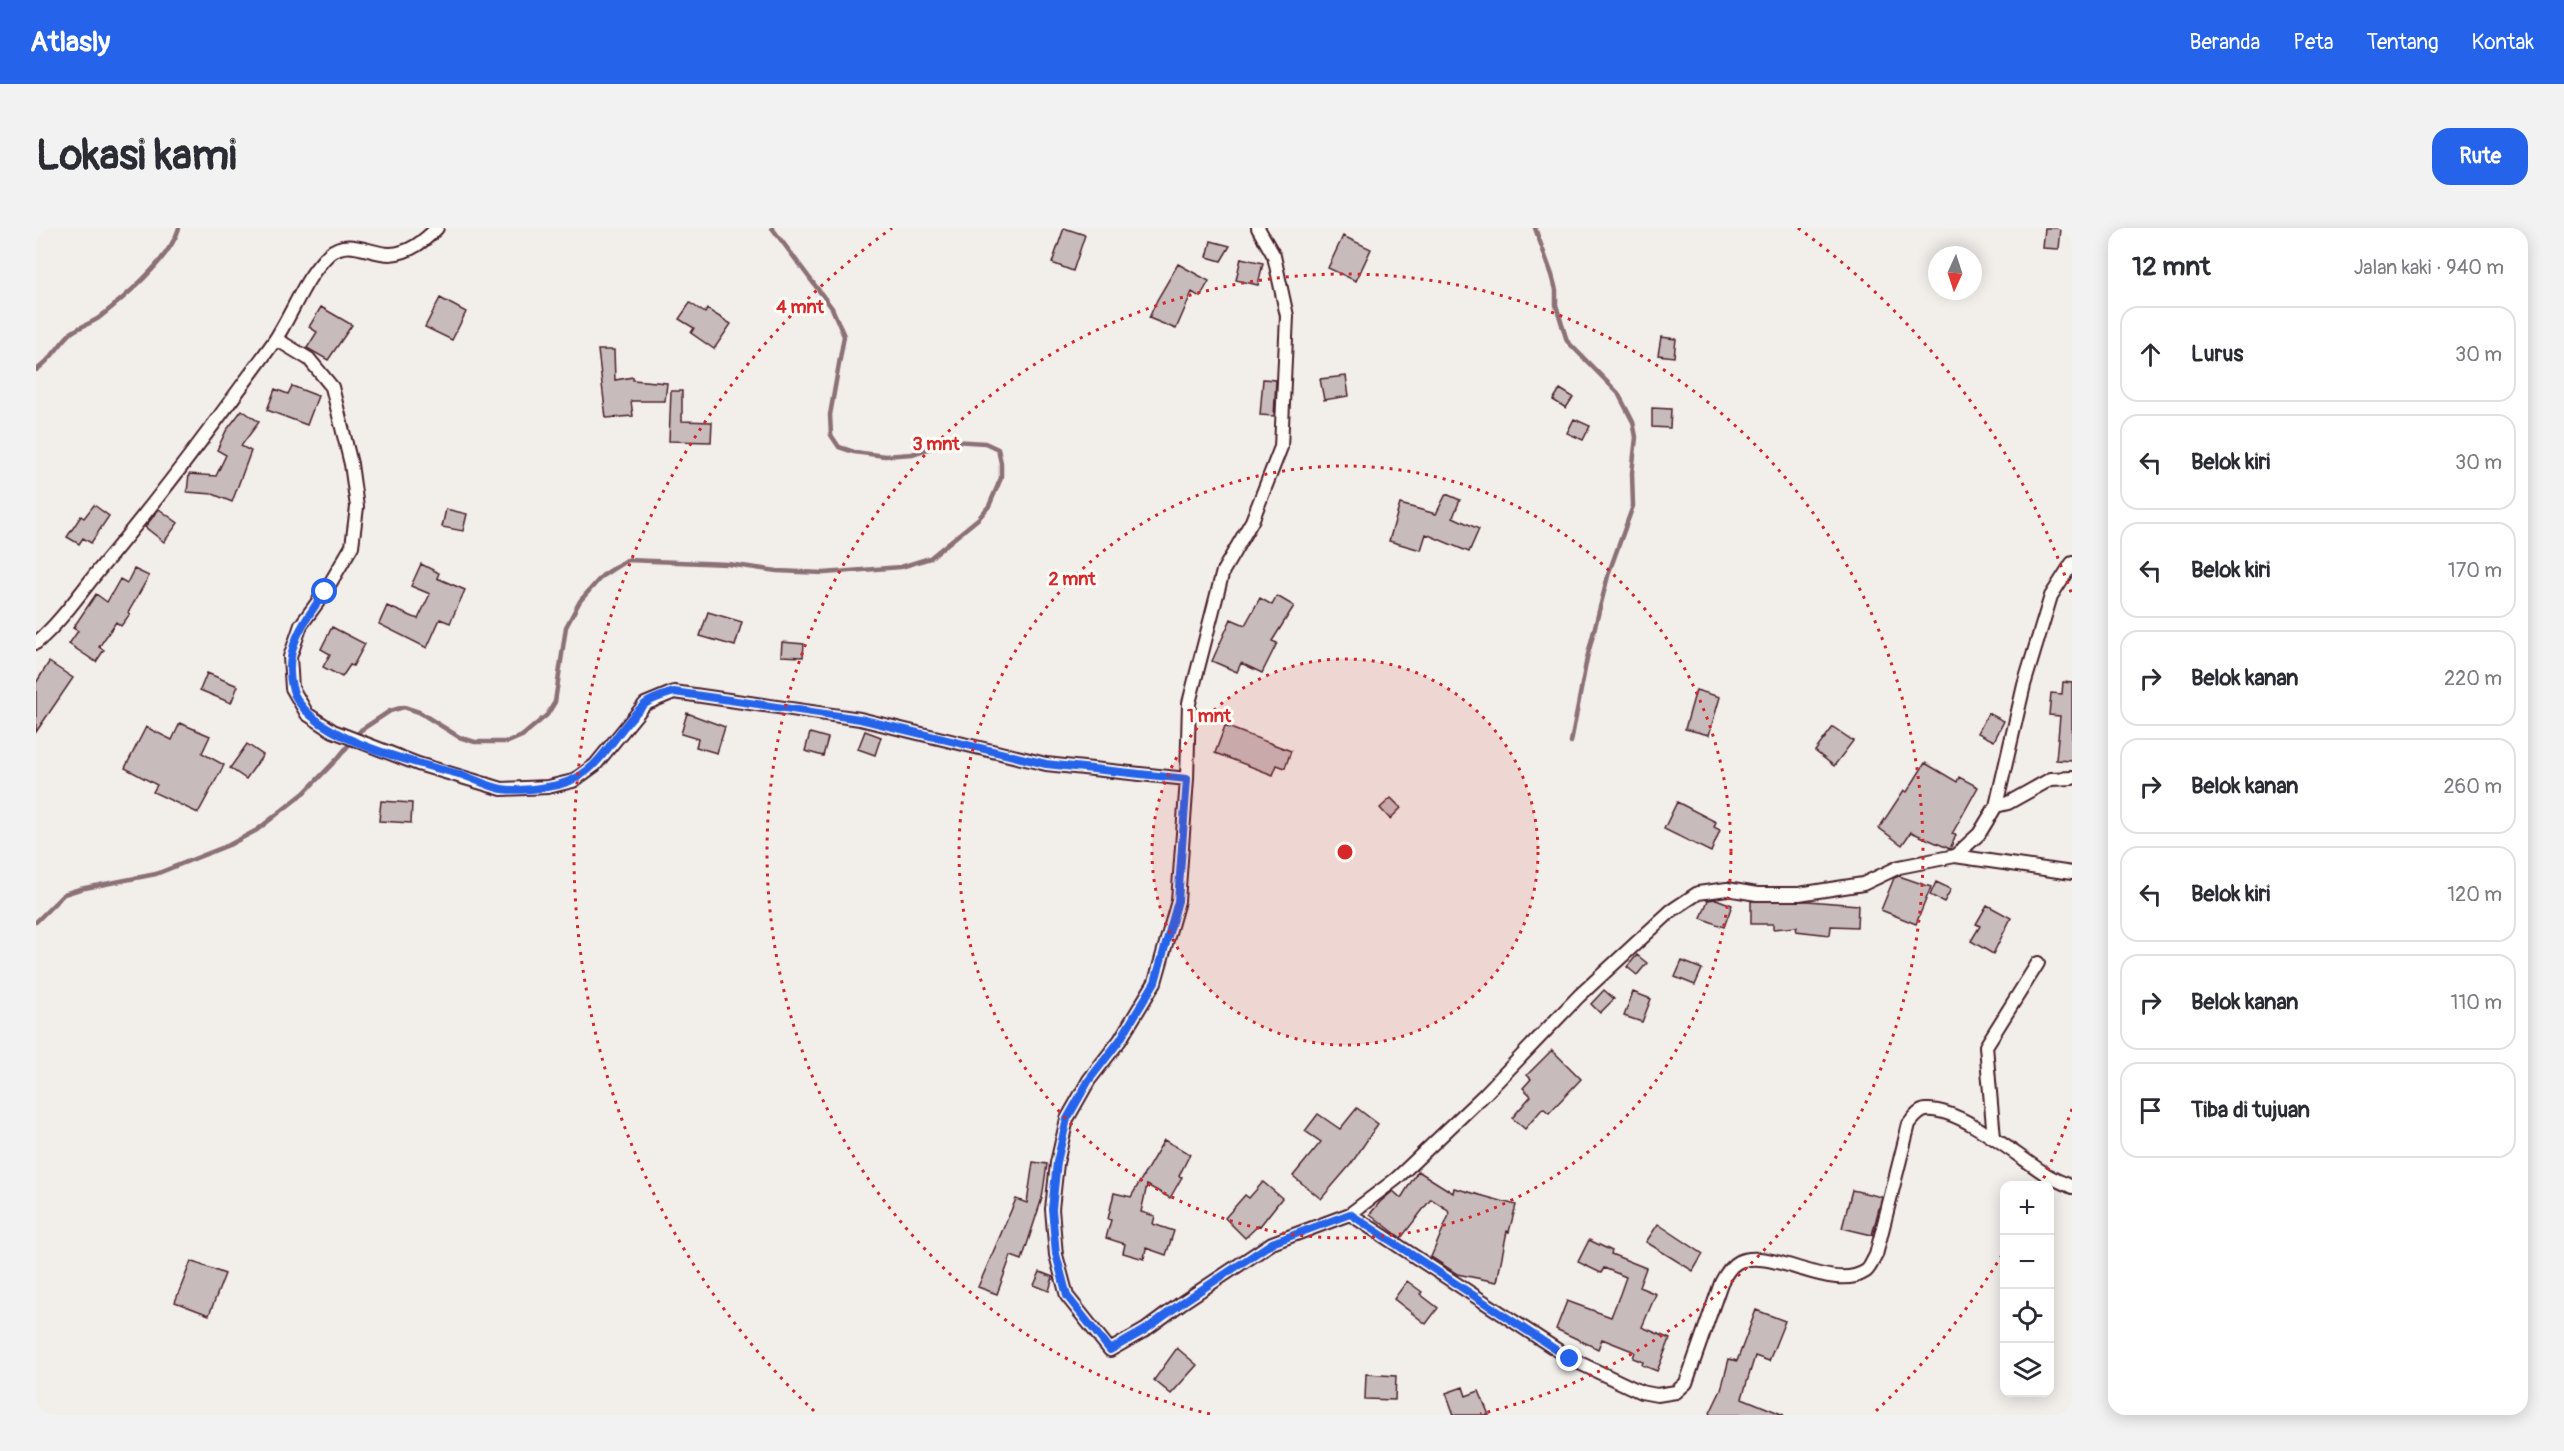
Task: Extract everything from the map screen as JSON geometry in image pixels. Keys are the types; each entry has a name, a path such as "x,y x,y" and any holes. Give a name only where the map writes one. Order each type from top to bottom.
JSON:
{"street":[{"path":"36,643 66,610 193,453 276,339 312,274 331,253 342,247 356,246 389,254 407,250 424,242 437,228"},
{"path":"1258,228 1274,255 1287,316 1281,447 1252,521 1223,571 1189,704 1187,779 1178,901 1155,982 1120,1040 1089,1080 1067,1119 1057,1162 1052,1209 1056,1254 1067,1296 1110,1350 1145,1330 1272,1243 1350,1214 1396,1179 1485,1094 1580,996 1671,911 1698,893 1727,889 1757,894 1799,894 1863,884 1899,867 1955,856 2072,873"},
{"path":"276,339 309,359 332,387 351,464 357,507 352,546 325,592 301,625 290,657 292,688 307,714 333,731 374,749 502,789 548,787 573,781 596,765 645,704 659,696 674,692 860,719 1046,764 1187,779"},
{"path":"1955,856 1979,834 1996,806 2024,685 2051,596 2072,563"},
{"path":"1996,806 2008,803 2051,779 2072,778"},
{"path":"1994,1138 1986,1046 2038,963"},
{"path":"1350,1214 1570,1359 1641,1392 1657,1395 1676,1392 1686,1383 1721,1283 1728,1270 1738,1262 1755,1259 1837,1277 1852,1277 1868,1270 1876,1255 1909,1124 1916,1114 1925,1110 1942,1112 1963,1120 1994,1138 2049,1176 2072,1187"}],"building":[{"path":"1064,228 1085,235 1073,271 1052,263"},
{"path":"2045,228 2061,228 2059,249 2043,248"},
{"path":"1343,236 1371,249 1356,281 1328,268"},
{"path":"1211,241 1230,246 1221,261 1207,257"},
{"path":"1241,258 1263,263 1258,285 1236,280"},
{"path":"1178,264 1209,281 1200,297 1192,292 1176,329 1149,318"},
{"path":"440,298 466,312 452,340 425,327"},
{"path":"690,303 705,313 707,309 731,324 714,349 691,333 694,328 679,319"},
{"path":"321,307 352,325 328,360 307,348 317,332 309,327"},
{"path":"1661,337 1676,339 1674,357 1658,355"},
{"path":"598,350 614,350 615,380 633,377 633,380 667,383 665,401 631,401 633,416 606,418"},
{"path":"1346,376 1349,396 1324,400 1320,379"},
{"path":"1263,379 1276,380 1274,416 1260,415"},
{"path":"292,386 318,396 307,425 267,410 275,389 288,394"},
{"path":"1560,389 1573,397 1566,408 1553,400"},
{"path":"671,391 682,391 682,421 712,422 711,442 669,441"},
{"path":"1652,408 1671,409 1670,428 1652,427"},
{"path":"242,410 259,422 241,446 251,451 232,502 213,494 187,492 189,474 216,476 226,455 217,450 226,431"},
{"path":"1574,419 1590,426 1583,440 1567,433"},
{"path":"1446,494 1460,500 1453,517 1479,529 1469,552 1426,534 1421,550 1389,541 1400,504 1436,514"},
{"path":"94,505 109,516 91,543 83,538 79,544 67,537 81,516 84,518"},
{"path":"159,509 178,523 164,542 145,527"},
{"path":"446,509 467,514 463,531 442,527"},
{"path":"421,564 439,573 437,578 465,590 450,623 440,619 427,648 379,624 387,606 418,619 430,594 411,586"},
{"path":"134,569 149,576 128,613 130,614 121,626 116,622 99,647 104,650 96,662 69,644 78,631 73,628 96,594 107,602 120,579 127,583"},
{"path":"1277,596 1294,606 1272,641 1277,643 1262,673 1241,663 1237,672 1212,661 1231,619 1245,625 1260,598 1272,605"},
{"path":"708,612 742,622 735,646 700,636"},
{"path":"332,627 365,644 353,666 350,665 342,677 323,667 330,654 321,649"},
{"path":"782,642 804,644 803,657 781,656"},
{"path":"49,662 73,678 36,732 36,683"},
{"path":"207,673 238,686 231,703 200,690"},
{"path":"2063,682 2072,683 2072,761 2056,760 2060,716 2049,715 2051,693 2062,694"},
{"path":"1696,690 1720,697 1709,735 1685,729"},
{"path":"687,713 725,727 717,753 696,747 698,739 681,734"},
{"path":"1988,713 2004,721 1994,741 1978,733"},
{"path":"180,723 210,736 202,753 224,765 198,813 153,792 157,785 125,768 146,727 172,740"},
{"path":"1225,726 1291,751 1285,768 1277,765 1273,775 1215,753"},
{"path":"1833,727 1853,741 1834,766 1815,751"},
{"path":"865,731 881,737 875,755 858,749"},
{"path":"810,733 828,738 823,756 805,751"},
{"path":"247,744 263,755 246,779 230,768"},
{"path":"1925,763 1957,782 1959,777 1978,787 1952,834 1956,835 1950,849 1911,832 1902,845 1879,828 1904,790 1907,792"},
{"path":"1391,798 1401,808 1390,819 1380,808"},
{"path":"381,801 412,803 411,823 379,821"},
{"path":"1677,802 1716,822 1714,827 1720,830 1711,852 1664,829"},
{"path":"1899,876 1931,887 1916,924 1881,910 1894,878"},
{"path":"1936,882 1951,889 1944,902 1930,895"},
{"path":"1716,899 1732,905 1724,927 1701,918 1708,900"},
{"path":"1751,901 1808,901 1858,905 1857,927 1831,926 1830,935 1796,931 1797,927 1773,929 1773,924 1751,924"},
{"path":"1987,905 2011,918 1993,954 1971,941 1980,926 1976,924"},
{"path":"1637,955 1647,963 1637,975 1627,967"},
{"path":"1682,961 1702,969 1695,985 1675,977"},
{"path":"1604,990 1614,999 1600,1013 1591,1004"},
{"path":"1633,992 1651,999 1642,1022 1624,1016"},
{"path":"1552,1050 1581,1079 1549,1113 1543,1108 1525,1129 1512,1118 1531,1096 1523,1088 1531,1079 1527,1075"},
{"path":"1357,1108 1378,1124 1351,1164 1321,1199 1293,1176 1321,1142 1305,1131 1318,1114 1340,1129"},
{"path":"1164,1140 1190,1154 1179,1176 1182,1177 1170,1198 1147,1185 1141,1212 1155,1216 1153,1224 1174,1231 1166,1255 1146,1248 1144,1259 1123,1253 1125,1244 1106,1238 1111,1220 1108,1219 1114,1193 1131,1197"},
{"path":"1033,1162 1047,1164 1042,1198 1022,1260 1011,1256 997,1294 978,1287 1016,1199 1027,1203"},
{"path":"1418,1171 1453,1193 1454,1188 1516,1205 1509,1232 1507,1231 1497,1282 1457,1274 1431,1257 1449,1215 1448,1210 1431,1199 1401,1238 1370,1214 1393,1191 1401,1198"},
{"path":"1263,1182 1282,1198 1260,1226 1245,1238 1225,1218 1245,1195 1249,1198"},
{"path":"1852,1190 1882,1197 1872,1235 1842,1228"},
{"path":"1658,1224 1703,1254 1693,1271 1646,1242"},
{"path":"1589,1240 1612,1251 1611,1254 1646,1268 1639,1287 1656,1294 1642,1327 1670,1339 1657,1371 1642,1365 1643,1362 1633,1358 1635,1352 1602,1339 1598,1349 1556,1329 1567,1301 1611,1317 1620,1294 1626,1277 1604,1268 1601,1273 1578,1262"},
{"path":"191,1261 225,1274 209,1315 175,1302"},
{"path":"1040,1272 1053,1277 1049,1291 1034,1285"},
{"path":"1407,1281 1438,1308 1426,1324 1394,1299"},
{"path":"1756,1310 1785,1321 1769,1361 1755,1356 1742,1398 1784,1415 1709,1415 1721,1390 1729,1359 1737,1361"},
{"path":"1177,1348 1197,1365 1171,1394 1154,1380"},
{"path":"1366,1374 1396,1376 1395,1400 1365,1399"},
{"path":"1463,1387 1466,1396 1479,1391 1489,1415 1454,1415 1446,1393"}],"waterway":[{"path":"36,370 71,333 100,317 146,277 166,252 179,228"},
{"path":"36,922 64,894 156,874 229,845 257,830 304,793 361,730 390,711 404,707 419,712 459,737 475,742 508,742 522,736 547,715 555,702 566,627 580,601 602,576 627,560 728,564 777,571 824,573 901,567 930,558 979,518 989,506 1001,478 998,449 985,443 953,441 912,454 885,456 854,452 839,447 831,435 830,415 844,336 832,308 772,228"},
{"path":"1535,228 1552,275 1556,290 1556,305 1567,341 1618,393 1633,422 1636,437 1632,473 1633,506 1609,572 1587,658 1571,742"}],"route":[{"path":"325,592 301,625 290,657 292,688 307,714 333,731 374,749 502,789 548,787 573,781 596,765 645,704 659,696 674,692 696,693 860,719 1046,764 1187,779 1178,901 1155,982 1120,1040 1089,1080 1067,1119 1057,1162 1052,1209 1056,1254 1067,1296 1110,1350 1145,1330 1272,1243 1350,1214 1570,1359"}]}
